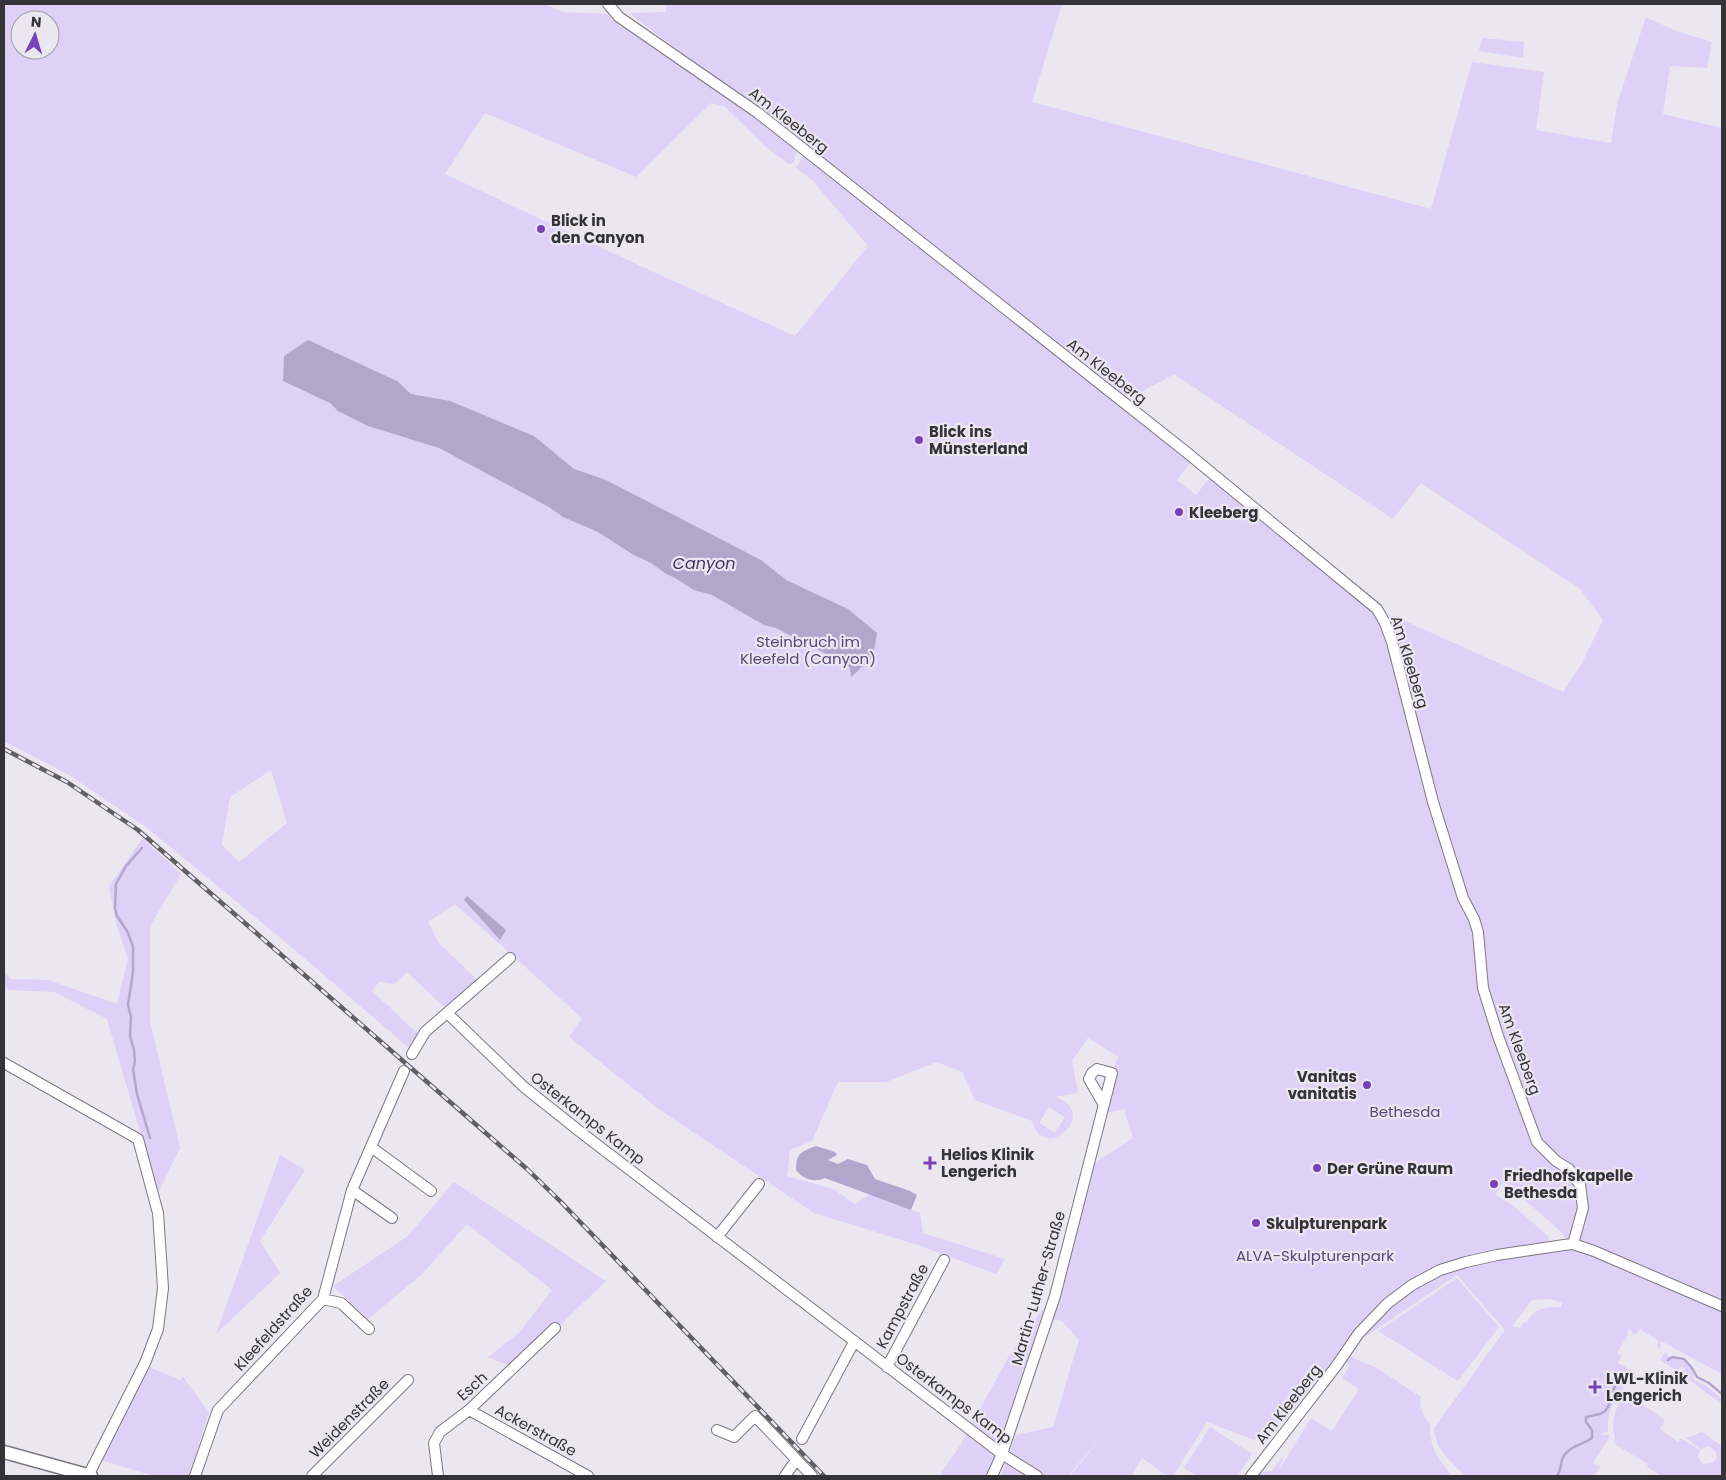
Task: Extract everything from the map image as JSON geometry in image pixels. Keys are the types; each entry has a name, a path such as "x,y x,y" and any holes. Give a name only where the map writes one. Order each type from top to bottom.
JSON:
{"street":[{"name":"Am Kleeberg","path":"608,4 619,17 758,114 1185,451 1377,609 1385,623 1392,642 1433,802 1463,898 1474,919 1478,932 1483,988 1498,1036 1537,1142 1556,1161 1570,1169 1580,1185 1583,1208 1573,1244 1497,1255 1466,1262 1440,1270 1412,1284 1388,1304 1359,1333 1332,1372 1251,1476"},
{"path":"412,1054 425,1032 510,958"},
{"name":"Osterkamps Kamp","path":"447,1013 524,1088 854,1342 1002,1454 1036,1476"},
{"path":"4,1063 138,1139 158,1213 163,1288 158,1329 145,1363 89,1476 4,1452"},
{"name":"Kleefeldstraße","path":"195,1476 218,1410 323,1299 352,1190 404,1071"},
{"name":"Martin-Luther-Straße","path":"992,1476 1002,1454 1055,1296 1104,1105"},
{"path":"371,1147 431,1191"},
{"path":"717,1237 759,1184"},
{"path":"352,1190 392,1218"},
{"path":"1573,1244 1594,1251 1722,1306"},
{"name":"Kampstraße","path":"887,1367 944,1260"},
{"path":"323,1299 341,1303 369,1329"},
{"name":"Esch","path":"438,1476 434,1443 440,1432 470,1410 555,1328"},
{"path":"802,1439 854,1342"},
{"name":"Weidenstraße","path":"312,1476 408,1380"},
{"name":"Ackerstraße","path":"470,1410 588,1476"},
{"path":"717,1430 734,1437 755,1416 812,1476"},
{"path":"785,1476 796,1460"}],"green space":[{"name":"Steinbruch im Kleefeld (Canyon)","path":"4,4 545,4 563,12 606,14 722,92 797,152 793,163 788,164 765,146 725,107 711,103 636,177 485,113 445,174 795,336 868,246 812,180 796,168 803,156 1013,323 1016,321 1191,462 1177,480 1196,495 1210,477 1372,608 1375,617 1387,618 1389,615 1405,621 1563,692 1581,665 1603,620 1579,588 1421,483 1393,519 1174,374 1127,400 979,281 629,13 666,12 666,4 1062,4 1032,102 1431,209 1472,62 1544,72 1536,130 1611,143 1617,104 1646,17 1676,31 1712,42 1707,68 1670,66 1663,114 1722,128 1722,1374 1661,1341 1661,1349 1657,1346 1659,1341 1640,1329 1636,1334 1633,1334 1629,1328 1628,1335 1617,1353 1622,1356 1618,1363 1634,1372 1612,1406 1609,1414 1608,1432 1602,1435 1609,1435 1609,1438 1593,1463 1600,1467 1594,1476 1465,1476 1440,1449 1434,1428 1505,1330 1457,1275 1365,1337 1356,1330 1283,1423 1279,1421 1254,1440 1207,1422 1173,1476 1167,1476 1142,1458 1131,1476 1070,1476 1104,1434 1068,1476 1001,1476 1016,1435 1053,1427 1079,1340 1062,1321 1052,1319 1094,1163 1133,1138 1124,1109 1103,1114 1116,1060 1119,1057 1088,1038 1072,1061 1078,1093 1054,1097 1067,1104 1073,1113 1072,1122 1066,1131 1057,1137 1048,1138 1039,1133 1032,1121 975,1100 962,1072 937,1062 886,1082 838,1082 812,1141 790,1150 787,1176 833,1189 855,1204 870,1194 920,1213 923,1233 1005,1259 996,1274 918,1245 814,1213 660,1110 569,1037 582,1018 455,904 428,922 439,943 477,980 446,1009 407,972 395,984 379,982 372,991 418,1034 409,1048 289,945 146,827 69,775 4,741","holes":["271,770 287,823 239,862 222,845 230,797","1049,1107 1065,1117 1055,1133 1039,1123","1504,1181 1561,1232 1567,1239 1570,1247 1552,1249 1548,1236 1511,1204 1495,1195","1552,1299 1562,1303 1561,1307 1545,1308 1536,1311 1527,1323 1524,1322 1520,1328 1512,1326 1532,1300"]},
{"path":"1482,38 1524,42 1523,58 1479,51"},
{"path":"143,838 181,874 150,926 150,1021 180,1148 158,1193 107,1019 54,992 9,990 4,986 4,973 11,979 48,980 117,1004 128,959 116,923 109,886"},
{"path":"280,1155 305,1170 260,1241 280,1273 216,1334"},
{"path":"454,1182 606,1281 515,1368 488,1357 520,1332 552,1290 467,1224 422,1274 368,1319 333,1286 408,1236"},
{"path":"1457,1278 1499,1327 1458,1381 1378,1331"},
{"path":"1045,1306 997,1457 987,1476 939,1476 961,1444 1009,1356"},
{"path":"1667,1353 1671,1359 1684,1361 1688,1364 1694,1375 1694,1380 1706,1386 1720,1397 1722,1404 1681,1374 1685,1369 1680,1366 1677,1371 1660,1360"},
{"path":"1351,1357 1377,1368 1421,1397 1421,1408 1430,1423 1433,1445 1439,1458 1453,1476 1258,1476 1260,1473 1272,1471 1284,1455 1279,1470 1311,1418 1332,1431 1359,1389 1342,1378 1350,1365 1344,1361"},
{"path":"149,1367 180,1380 183,1377 209,1412 189,1476 154,1476 100,1460"},
{"path":"1626,1393 1665,1420 1660,1429 1678,1442 1680,1438 1700,1450 1698,1457 1703,1464 1713,1463 1717,1458 1716,1452 1709,1446 1701,1449 1686,1438 1702,1432 1722,1446 1722,1476 1661,1476 1647,1467 1648,1464 1616,1445 1613,1429 1615,1412"},
{"path":"1210,1427 1252,1454 1237,1476 1197,1476 1184,1468"}],"water":[{"name":"Canyon","path":"308,340 397,381 411,394 450,401 534,436 574,469 606,480 761,560 786,580 848,609 877,633 873,657 851,677 850,668 844,661 832,657 776,628 764,625 712,595 694,590 598,532 563,517 549,507 439,448 368,426 338,411 330,403 283,381 284,356"},
{"path":"467,896 506,930 500,940 464,900"},
{"path":"816,1146 835,1152 837,1155 828,1160 838,1164 848,1159 867,1165 875,1179 917,1195 911,1210 825,1178 813,1180 802,1176 796,1170 798,1157 803,1152"}],"waterway":[{"path":"142,848 126,866 116,884 115,909 133,946 133,972 128,1005 131,1017 130,1036 134,1050 135,1062 133,1069 137,1094 150,1138"},
{"path":"1668,1360 1672,1357 1684,1359 1697,1377 1709,1383 1722,1394"},
{"path":"1557,1476 1565,1454 1572,1448 1592,1438 1592,1430 1586,1422 1586,1417 1605,1411 1616,1383 1626,1375"}],"railway":[{"path":"4,749 67,782 138,830 527,1169 824,1476"}],"place":[{"name":"Blick in den Canyon","path":"541,229"},
{"name":"Blick ins Münsterland","path":"919,440"},
{"name":"Kleeberg","path":"1179,512"},
{"name":"Vanitas vanitatis","path":"1367,1085"},
{"name":"Helios Klinik Lengerich","path":"930,1163"},
{"name":"Der Grüne Raum","path":"1317,1168"},
{"name":"Friedhofskapelle Bethesda","path":"1494,1184"},
{"name":"Skulpturenpark","path":"1256,1223"},
{"name":"LWL-Klinik Lengerich","path":"1595,1387"}],"park label":[{"name":"Bethesda","path":"1405,1111"},
{"name":"ALVA-Skulpturenpark","path":"1315,1255"}]}
